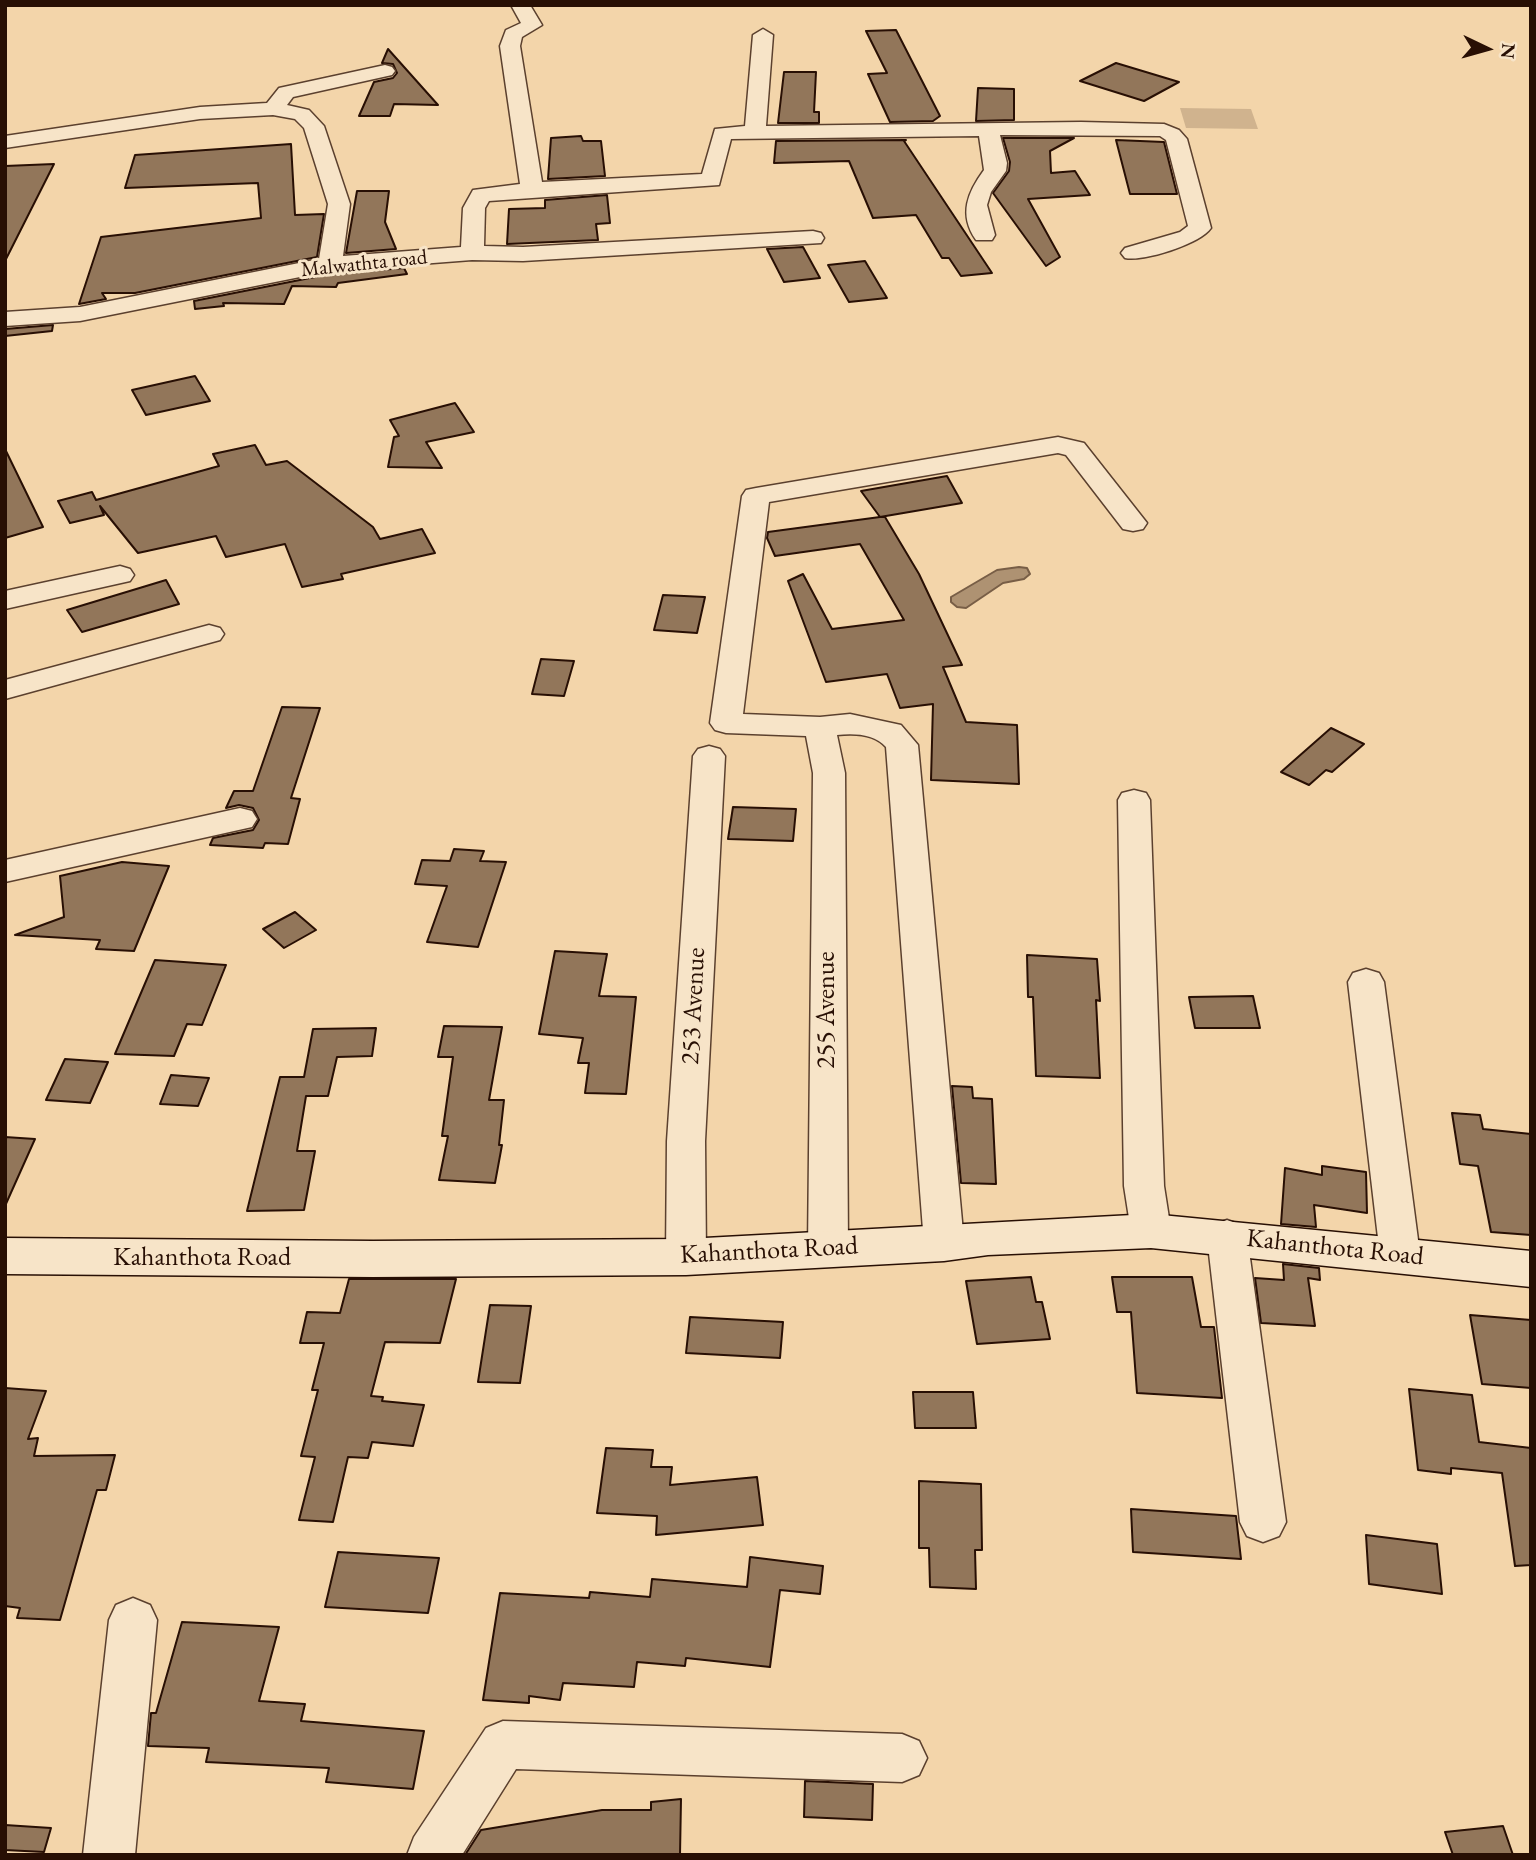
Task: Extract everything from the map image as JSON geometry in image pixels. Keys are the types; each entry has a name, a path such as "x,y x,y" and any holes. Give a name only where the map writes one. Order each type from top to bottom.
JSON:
{"main road":[{"name":"Kahanthota Road","path":"5,1255 373,1259 686,1257 1151,1231 1531,1269"}],"street":[{"path":"520,5 532,25 513,34 510,46 533,189"},
{"path":"755,132 763,35"},
{"path":"273,109 286,92 385,71"},
{"path":"5,142 188,115 273,109 302,114 314,126 339,205 330,264"},
{"path":"984,235 976,205 980,191 995,171 996,163 988,129"},
{"path":"472,253 474,208 481,195 533,189 710,180 722,133 1153,129 1172,134 1176,139 1200,228 1188,237 1133,253"},
{"name":"Malwathta road","path":"5,319 80,314 330,264 472,253 523,254 813,238"},
{"path":"944,1243 902,745 890,732 850,724 820,727 726,723 756,496 1058,445 1075,449 1133,523"},
{"path":"5,600 120,575"},
{"path":"5,690 209,634"},
{"name":"255 Avenue","path":"820,727 829,773 828,1248"},
{"name":"253 Avenue","path":"686,1257 686,1140 709,756"},
{"path":"1134,800 1144,1186 1151,1231"},
{"path":"5,871 240,819"},
{"path":"1366,982 1400,1255"},
{"path":"1227,1237 1263,1522"},
{"path":"109,1855 133,1620"},
{"path":"432,1855 503,1745 902,1758"}],"shaded area":[{"path":"1180,108 1251,109 1258,129 1186,128"},
{"path":"1027,568 1030,574 1024,579 1003,583 966,608 957,607 951,602 951,597 997,570"}],"building":[{"path":"896,30 940,116 933,121 890,122 868,74 887,73 866,31"},
{"path":"388,49 438,105 394,104 390,116 359,116 374,82 393,78 397,73 393,64 382,63"},
{"path":"1116,63 1179,82 1144,101 1080,81"},
{"path":"784,72 816,72 814,112 819,112 819,123 778,123"},
{"path":"978,88 1014,89 1014,120 976,121"},
{"path":"581,136 583,141 601,141 605,176 548,179 551,138"},
{"path":"1003,138 1074,138 1050,151 1051,173 1075,171 1090,195 1028,199 1060,257 1046,266 993,193 1009,171 1010,162"},
{"path":"906,140 904,141 992,273 961,276 949,258 942,258 916,215 873,218 849,161 774,163 776,141"},
{"path":"1116,140 1164,142 1177,194 1130,194"},
{"path":"291,144 295,215 324,214 317,257 135,293 102,293 106,299 79,304 101,237 261,218 258,183 125,188 135,155"},
{"path":"54,164 5,261 5,166"},
{"path":"357,191 389,191 385,222 396,249 346,253"},
{"path":"607,195 610,223 596,224 598,240 507,244 509,209 545,208 545,200"},
{"path":"803,247 820,278 784,282 767,249"},
{"path":"865,261 887,298 849,302 828,265"},
{"path":"404,268 407,274 338,283 336,287 292,286 284,304 223,303 224,306 195,309 194,301 330,274"},
{"path":"53,325 52,331 5,336 5,329"},
{"path":"195,376 210,401 146,415 132,390"},
{"path":"455,403 474,432 426,442 442,468 388,467 394,437 399,436 390,420"},
{"path":"255,445 266,465 287,461 373,527 380,539 422,529 435,553 341,574 343,579 302,587 285,544 226,557 216,536 138,553 100,506 104,515 70,523 58,501 92,492 96,500 219,466 213,454"},
{"path":"5,449 43,527 5,538"},
{"path":"947,476 962,503 880,517 861,491"},
{"path":"885,517 919,574 962,665 943,667 966,722 1017,725 1019,784 931,780 933,704 900,708 887,674 826,682 788,581 803,574 832,629 904,620 860,544 775,556 767,538 768,532"},
{"path":"166,580 179,604 82,632 67,610"},
{"path":"663,595 705,597 697,633 654,630"},
{"path":"541,659 574,661 564,696 532,694"},
{"path":"282,707 320,708 291,798 300,799 288,844 265,843 263,848 210,845 213,838 253,830 259,820 253,808 239,805 226,808 234,791 253,791"},
{"path":"1331,728 1364,744 1332,772 1326,770 1309,785 1281,772"},
{"path":"733,807 796,809 793,841 728,839"},
{"path":"454,849 484,851 480,861 506,862 478,947 427,942 447,886 415,884 422,860 450,861"},
{"path":"122,862 169,866 134,951 96,949 100,940 15,935 64,917 60,876"},
{"path":"295,912 316,930 284,948 263,929"},
{"path":"555,951 607,954 599,996 636,997 626,1094 585,1093 589,1063 578,1063 583,1038 539,1034"},
{"path":"1027,955 1097,959 1100,1078 1036,1076 1033,997 1028,997"},
{"path":"155,960 226,965 202,1025 187,1024 174,1056 115,1054"},
{"path":"1253,996 1260,1028 1195,1028 1189,997"},
{"path":"444,1026 502,1027 489,1100 504,1100 499,1145 502,1145 495,1183 439,1180 448,1136 442,1136 453,1057 438,1057"},
{"path":"376,1028 372,1056 337,1057 328,1096 306,1096 297,1151 315,1151 304,1210 247,1211 280,1077 304,1077 313,1029"},
{"path":"65,1059 108,1062 90,1103 46,1100"},
{"path":"171,1075 209,1078 198,1106 160,1104"},
{"path":"952,1086 972,1087 973,1098 992,1099 996,1184 961,1183"},
{"path":"1452,1113 1480,1115 1483,1129 1531,1134 1531,1235 1491,1232 1478,1166 1460,1164"},
{"path":"5,1137 35,1139 5,1206"},
{"path":"1322,1166 1366,1172 1367,1213 1314,1205 1316,1227 1281,1224 1285,1168 1322,1175"},
{"path":"1283,1264 1319,1268 1320,1280 1308,1278 1315,1326 1261,1323 1255,1278 1284,1280"},
{"path":"1031,1277 1036,1302 1042,1302 1050,1339 977,1344 966,1281"},
{"path":"1112,1277 1192,1277 1201,1327 1214,1327 1222,1398 1137,1393 1131,1312 1117,1312"},
{"path":"349,1279 456,1279 440,1343 385,1342 371,1396 383,1397 382,1401 424,1405 413,1446 372,1442 368,1458 348,1457 333,1522 299,1520 315,1457 301,1456 318,1390 312,1390 324,1343 300,1343 307,1312 340,1313"},
{"path":"490,1305 531,1306 520,1383 478,1382"},
{"path":"1470,1315 1531,1320 1531,1388 1482,1384"},
{"path":"690,1317 783,1322 780,1358 686,1353"},
{"path":"5,1388 46,1391 28,1439 38,1438 34,1456 115,1455 106,1490 97,1490 60,1620 17,1618 20,1608 5,1606"},
{"path":"1409,1389 1472,1395 1479,1442 1531,1448 1531,1565 1515,1566 1502,1473 1451,1468 1451,1474 1418,1470"},
{"path":"913,1392 973,1392 976,1428 915,1428"},
{"path":"606,1448 653,1450 651,1467 672,1467 670,1485 757,1477 763,1525 656,1535 657,1516 597,1513"},
{"path":"919,1481 981,1484 982,1550 975,1550 976,1589 930,1587 929,1548 919,1548"},
{"path":"1131,1509 1236,1516 1241,1559 1133,1552"},
{"path":"1366,1535 1437,1544 1442,1594 1369,1584"},
{"path":"338,1552 439,1558 428,1613 325,1607"},
{"path":"750,1557 823,1566 820,1594 780,1590 770,1667 686,1658 685,1666 637,1662 634,1687 563,1683 560,1700 529,1696 529,1703 483,1700 500,1593 589,1598 590,1592 650,1597 652,1579 747,1587"},
{"path":"182,1622 279,1627 259,1701 305,1704 301,1721 424,1731 413,1789 326,1782 329,1768 206,1762 209,1748 148,1746 151,1713 156,1713"},
{"path":"805,1781 873,1784 872,1820 804,1817"},
{"path":"681,1799 680,1855 465,1855 481,1830 602,1810 651,1810 651,1802"},
{"path":"5,1825 51,1828 44,1852 5,1850"},
{"path":"1503,1826 1513,1855 1453,1855 1445,1832"}]}
